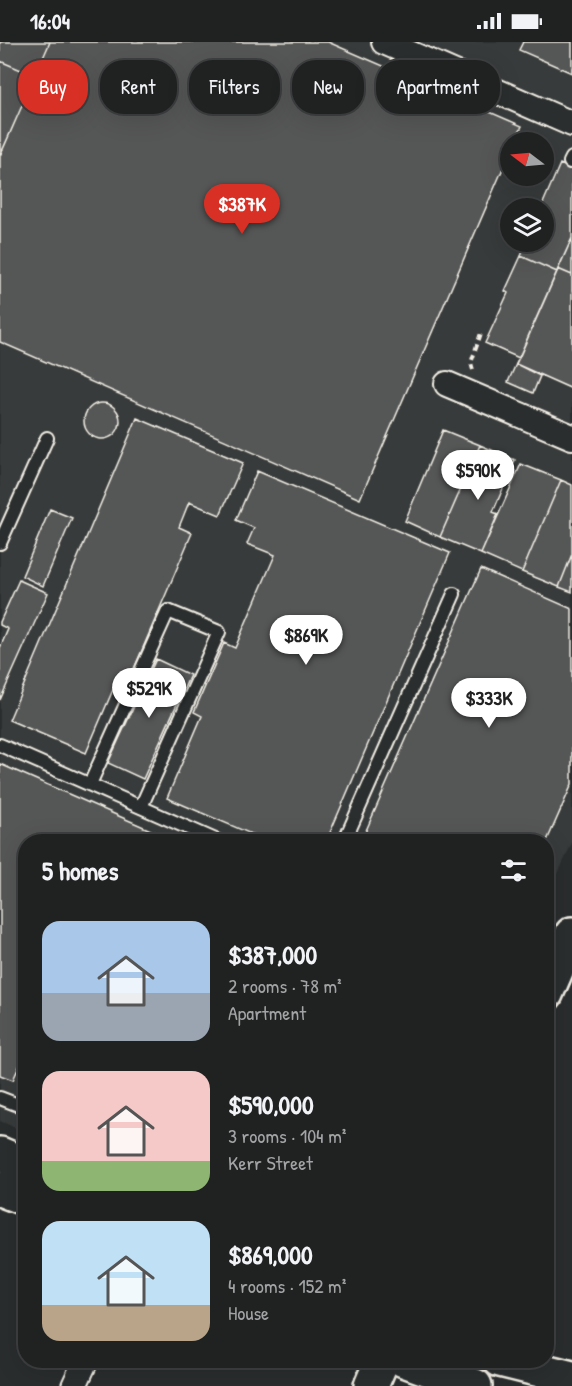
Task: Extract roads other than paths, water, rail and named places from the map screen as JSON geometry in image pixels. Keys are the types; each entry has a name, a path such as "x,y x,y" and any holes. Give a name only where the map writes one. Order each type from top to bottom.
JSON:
{"main road":[{"path":"554,976 572,934"},
{"path":"0,1154 18,1162"},
{"path":"0,1189 18,1197"},
{"path":"371,1386 379,1368"},
{"path":"426,1368 475,1386"},
{"path":"532,1368 572,1378"}],"street":[{"path":"384,42 572,124"},
{"path":"447,384 572,437"},
{"path":"74,1386 82,1368"}],"lane":[{"path":"0,543 47,438"},
{"path":"348,834 454,594"},
{"path":"90,784 168,611 219,632 141,807"},
{"path":"0,745 202,834"},
{"path":"0,1098 18,1105"}]}
